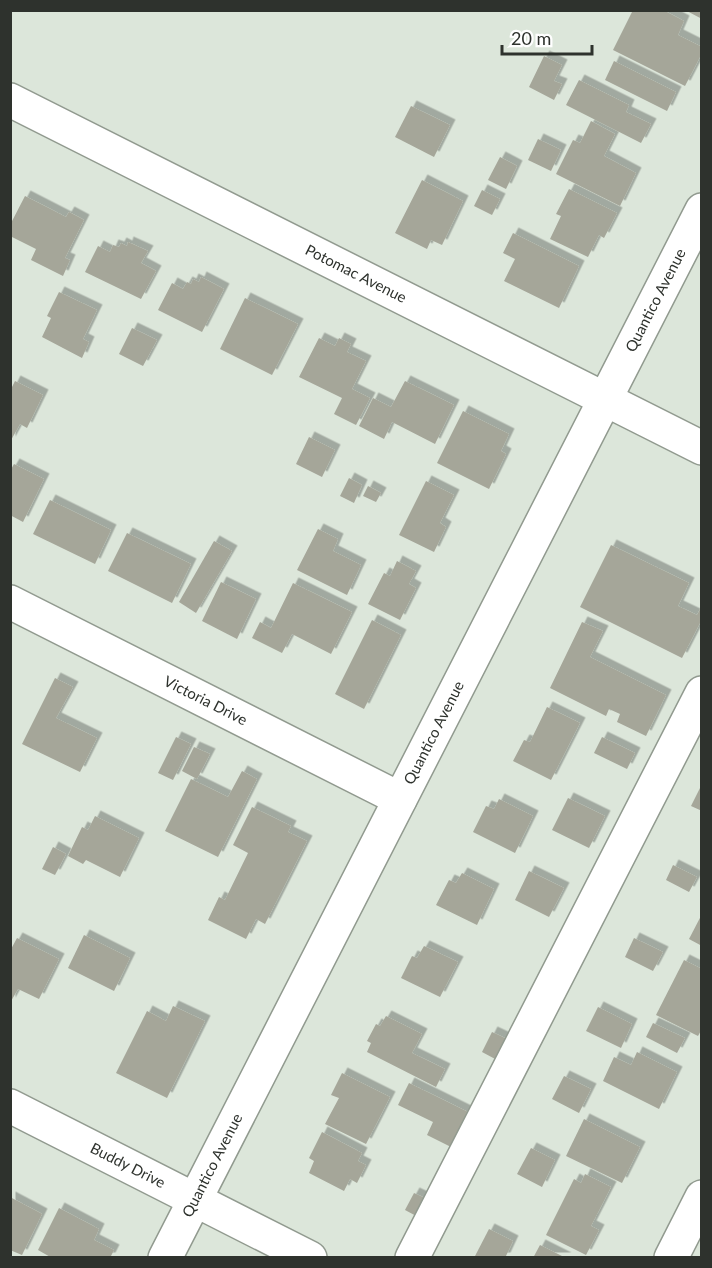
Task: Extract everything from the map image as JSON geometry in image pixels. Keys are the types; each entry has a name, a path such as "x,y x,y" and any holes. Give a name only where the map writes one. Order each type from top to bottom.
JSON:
{"street":[{"name":"Potomac Avenue","path":"10,100 702,448"},
{"name":"Quantico Avenue","path":"165,1257 702,210"},
{"name":"Victoria Drive","path":"10,602 400,799"},
{"path":"412,1257 702,693"},
{"name":"Buddy Drive","path":"10,1107 310,1257"},
{"path":"671,1257 702,1197"}],"building":[{"path":"633,10 663,10 684,21 678,35 702,47 702,53 685,86 613,50"},
{"path":"685,10 702,10 702,19"},
{"path":"544,56 562,65 554,81 562,84 554,100 529,87"},
{"path":"614,61 676,92 667,111 605,80"},
{"path":"579,80 629,105 626,112 651,124 641,143 566,105"},
{"path":"411,106 450,125 434,157 395,137"},
{"path":"591,121 615,134 604,156 636,173 620,206 556,174 573,140 580,143"},
{"path":"538,139 561,150 551,171 528,160"},
{"path":"500,157 517,166 506,189 488,180"},
{"path":"422,180 463,201 442,245 431,240 427,249 395,233"},
{"path":"569,189 617,213 604,238 599,235 588,257 550,239 561,216 556,214"},
{"path":"482,190 500,199 492,215 474,206"},
{"path":"25,196 66,217 69,212 84,220 65,258 70,260 63,276 31,260 36,249 10,236 10,225"},
{"path":"513,233 579,266 559,308 504,281 515,259 503,253"},
{"path":"128,242 148,251 141,263 156,271 141,299 85,272 98,246 110,252 113,245 119,247 121,243 127,246"},
{"path":"201,277 224,289 202,332 158,310 172,283 183,289 187,282 191,284 193,279 199,282"},
{"path":"59,292 97,310 83,339 89,342 82,358 42,337 51,318 47,316"},
{"path":"245,298 298,324 272,375 220,349"},
{"path":"132,328 157,340 143,366 119,354"},
{"path":"319,338 335,346 339,338 351,344 347,352 366,361 352,389 370,398 356,425 334,414 342,398 299,377"},
{"path":"15,381 43,395 27,428 20,424 10,442 10,391"},
{"path":"405,381 454,405 435,444 392,422 384,439 359,426 373,398 391,407"},
{"path":"463,411 509,434 501,451 506,454 489,489 437,463"},
{"path":"309,437 335,450 322,477 296,464"},
{"path":"14,464 44,479 23,522 10,515 10,471"},
{"path":"349,478 362,485 354,503 340,496"},
{"path":"426,481 454,495 440,523 446,527 434,552 399,535"},
{"path":"368,486 381,493 376,502 363,496"},
{"path":"50,500 111,530 95,564 33,534"},
{"path":"318,529 338,539 333,551 361,565 347,595 297,570"},
{"path":"127,533 191,564 172,603 108,571"},
{"path":"214,541 232,551 196,613 179,602"},
{"path":"611,545 689,583 678,606 697,615 702,606 702,619 682,658 580,607"},
{"path":"397,561 416,571 409,584 416,588 400,620 368,604 384,573 390,576"},
{"path":"221,582 256,599 237,639 202,621"},
{"path":"293,583 352,612 331,654 292,634 282,653 252,638 260,622 271,628"},
{"path":"372,620 401,635 364,709 335,694"},
{"path":"582,622 603,631 590,657 666,695 646,736 617,722 620,714 609,709 606,716 550,688"},
{"path":"55,678 73,687 56,718 97,738 80,772 22,744"},
{"path":"547,707 580,723 551,780 513,761 524,740 530,742"},
{"path":"176,737 191,744 173,780 158,773"},
{"path":"602,737 635,753 627,769 594,753"},
{"path":"194,747 210,754 197,779 182,771"},
{"path":"242,771 257,779 218,857 165,831 191,779 228,797"},
{"path":"702,784 702,811 691,806"},
{"path":"568,798 605,816 589,848 552,830"},
{"path":"499,799 533,816 515,853 473,832 486,806 494,809"},
{"path":"252,807 291,826 288,832 307,841 265,924 256,919 246,939 208,920 219,897 225,900 248,853 233,845"},
{"path":"95,816 139,838 120,877 86,860 83,864 68,856 82,827 88,830"},
{"path":"53,847 66,854 55,875 42,869"},
{"path":"673,865 697,877 689,892 666,880"},
{"path":"529,871 564,888 549,917 515,900"},
{"path":"462,873 494,889 477,925 436,905 449,880 456,883"},
{"path":"702,914 702,946 689,939"},
{"path":"84,935 130,958 114,991 68,968"},
{"path":"17,938 59,959 39,999 18,989 10,1003 10,951"},
{"path":"634,938 663,952 653,971 625,957"},
{"path":"424,946 458,962 440,997 401,978 412,956 417,958"},
{"path":"684,960 702,969 702,1029 698,1036 656,1015"},
{"path":"173,1006 205,1021 167,1098 116,1073 147,1011 166,1021"},
{"path":"598,1007 632,1024 621,1048 586,1031"},
{"path":"386,1016 422,1034 412,1053 445,1069 436,1087 367,1052 371,1043 367,1041 376,1024 380,1026"},
{"path":"653,1023 685,1038 677,1053 646,1037"},
{"path":"492,1032 507,1039 497,1060 482,1052"},
{"path":"637,1052 677,1072 659,1109 603,1081 614,1057 631,1065"},
{"path":"342,1073 390,1097 366,1144 325,1124 339,1098 331,1095"},
{"path":"564,1076 591,1089 579,1113 552,1099"},
{"path":"409,1083 468,1112 451,1147 427,1135 433,1122 398,1105"},
{"path":"584,1119 640,1147 622,1183 566,1156"},
{"path":"322,1132 362,1153 358,1161 366,1165 357,1183 350,1179 344,1191 309,1173 314,1161 309,1158"},
{"path":"531,1148 555,1160 542,1187 517,1174"},
{"path":"585,1174 611,1187 591,1226 599,1230 586,1255 546,1235 574,1179 581,1183"},
{"path":"414,1193 429,1200 420,1218 405,1210"},
{"path":"10,1197 42,1214 22,1255 10,1250"},
{"path":"59,1208 99,1229 94,1240 114,1250 110,1258 52,1258 38,1250"},
{"path":"489,1229 513,1241 505,1258 474,1258"},
{"path":"540,1245 566,1258 533,1258"}]}
